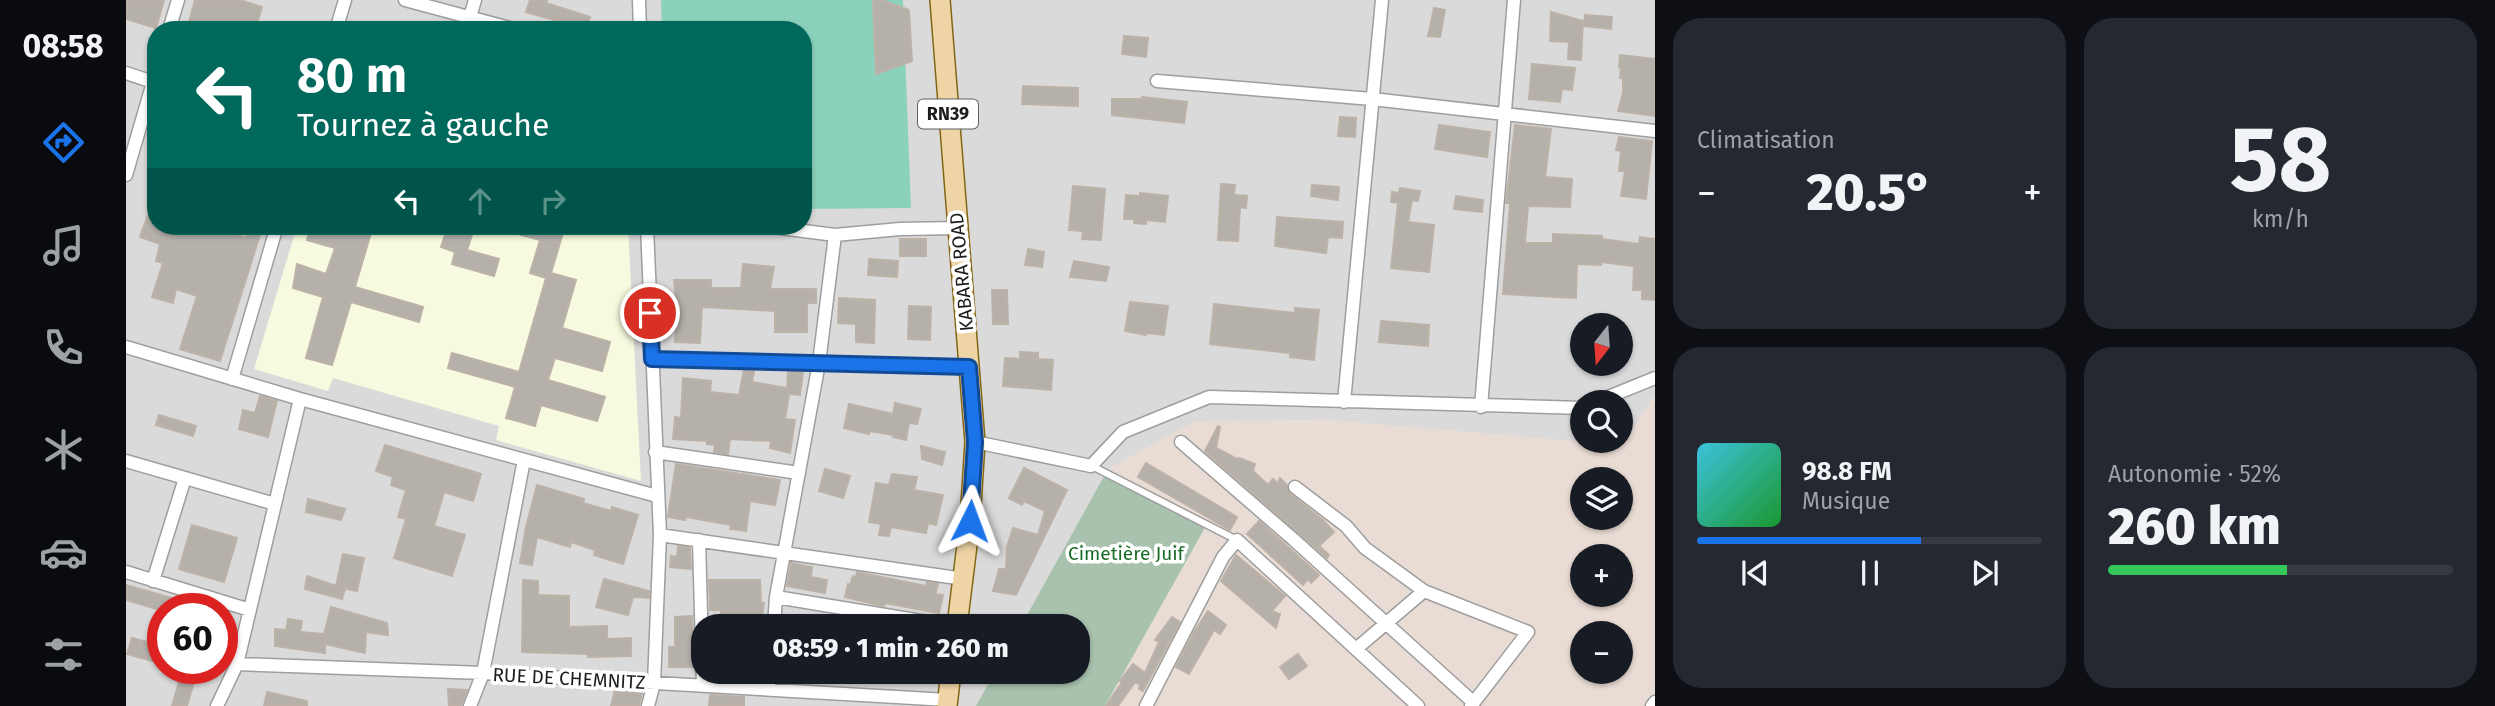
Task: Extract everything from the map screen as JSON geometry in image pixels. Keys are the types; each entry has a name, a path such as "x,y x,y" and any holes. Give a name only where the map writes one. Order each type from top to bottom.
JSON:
{"main road":[{"name":"KABARA ROAD","path":"940,0 975,442 964,579 957,614"},
{"path":"947,703 949,684"}],"street":[{"path":"172,21 178,0"},
{"path":"339,21 345,0"},
{"path":"405,0 484,21"},
{"path":"470,17 475,0"},
{"path":"639,0 640,21"},
{"path":"1344,402 1382,0"},
{"path":"1481,407 1514,0"},
{"path":"126,73 147,77"},
{"path":"1157,81 1372,99 1655,131"},
{"path":"126,175 147,105"},
{"path":"812,232 835,235 900,229 958,228"},
{"path":"232,379 275,235"},
{"path":"647,235 660,535 654,682 648,706"},
{"path":"775,614 819,363 835,235"},
{"path":"126,347 300,399 657,496"},
{"path":"652,359 969,367"},
{"path":"1626,390 1655,378"},
{"path":"975,442 1091,466 1123,432 1209,397 1570,408"},
{"path":"238,660 300,399"},
{"path":"1181,442 1472,704 1528,632 1424,592 1365,548 1346,526 1295,487"},
{"path":"655,452 799,473"},
{"path":"470,706 483,673 524,460"},
{"path":"126,461 275,503"},
{"path":"153,581 185,478"},
{"path":"660,535 964,579"},
{"path":"699,540 703,685"},
{"path":"1146,706 1223,557 1237,540 1418,706"},
{"path":"126,572 250,610"},
{"path":"1356,649 1424,592"},
{"path":"776,597 880,614"},
{"name":"RUE DE CHEMNITZ","path":"238,664 769,688 947,703"},
{"path":"217,706 227,684"},
{"path":"769,684 769,688"}],"lane":[{"path":"1091,466 1237,540"}],"shaded area":[{"path":"126,0 1655,0 1655,395 1633,429 1633,390 1570,390 1570,441 1327,420 1194,422 1109,469 1105,706 126,706"},
{"path":"294,235 628,235 641,481 496,440 499,426 333,378 328,391 254,369"},
{"path":"1655,395 1655,706 1105,706 1207,524 1108,469 1194,422 1327,420 1570,441 1570,453 1633,453 1633,428"}],"green space":[{"path":"661,0 903,0 911,208 812,209 812,21 662,21"},
{"name":"Cimetière Juif","path":"1108,469 1207,524 1105,706 976,706 988,684 1090,684 1090,614 1028,614"}],"building":[{"path":"126,0 164,0 158,21 147,21 147,25 126,19"},
{"path":"195,0 240,0 262,7 258,21 189,21"},
{"path":"530,0 547,0 546,3 590,17 589,21 558,21 526,12"},
{"path":"873,0 882,0 909,10 912,61 876,74"},
{"path":"1434,8 1445,10 1440,37 1428,36"},
{"path":"1551,12 1583,21 1581,60 1568,59 1569,42 1550,41"},
{"path":"1585,15 1612,17 1611,29 1584,26"},
{"path":"1124,36 1148,38 1146,57 1122,54"},
{"path":"1620,55 1655,59 1655,116 1618,111 1623,93"},
{"path":"1532,64 1575,68 1572,90 1562,89 1560,102 1529,99"},
{"path":"1023,86 1078,88 1078,106 1022,104"},
{"path":"1142,97 1187,102 1184,123 1112,115 1112,99"},
{"path":"1340,117 1356,118 1355,137 1338,136"},
{"path":"1439,125 1490,132 1487,157 1435,149"},
{"path":"1515,125 1551,129 1545,177 1572,179 1570,207 1528,206 1525,243 1553,243 1553,234 1602,236 1602,239 1639,244 1640,237 1655,239 1655,300 1642,299 1642,290 1633,290 1634,266 1601,262 1601,265 1577,264 1576,298 1503,294 1510,203 1506,203"},
{"path":"1619,137 1652,141 1646,199 1621,196 1625,171 1619,171 1621,151 1616,150"},
{"path":"1221,184 1235,185 1234,195 1247,196 1246,208 1240,207 1238,241 1218,240"},
{"path":"1312,185 1339,187 1338,200 1311,196"},
{"path":"1073,186 1105,189 1101,240 1082,239 1083,231 1069,230"},
{"path":"1400,188 1420,191 1418,201 1412,200 1408,222 1434,225 1429,272 1391,268 1398,203 1391,202 1392,192 1399,193"},
{"path":"1140,193 1168,196 1165,222 1146,220 1146,224 1134,223 1134,219 1124,219 1126,195 1140,196"},
{"path":"1456,196 1483,200 1482,212 1454,209"},
{"path":"1277,217 1343,222 1342,238 1328,237 1326,253 1275,246"},
{"path":"147,218 147,235 236,235 246,238 247,235 260,235 220,361 180,349 197,296 176,289 173,303 152,297 163,263 156,261 160,244 140,237"},
{"path":"308,235 370,235 355,287 423,307 419,322 351,302 332,365 306,358 323,297 293,288 297,264 326,274 335,248 307,240"},
{"path":"445,235 472,235 467,250 499,259 494,276 452,264 455,252 441,247"},
{"path":"522,235 562,235 551,273 576,280 562,328 610,342 602,371 555,358 548,380 605,397 597,421 541,405 535,426 506,418 515,387 448,368 452,353 519,372 546,278 530,273 540,240"},
{"path":"900,239 926,239 926,256 900,256"},
{"path":"1028,249 1044,252 1042,267 1025,265"},
{"path":"869,259 898,261 897,277 868,275"},
{"path":"1074,261 1109,267 1106,281 1070,277"},
{"path":"743,264 774,267 770,289 816,289 816,303 807,303 807,332 775,332 775,311 702,307 700,343 675,342 677,308 674,280 711,280 711,288 741,288"},
{"path":"992,290 1007,290 1008,324 993,324"},
{"path":"839,298 875,300 874,343 856,342 856,324 838,323"},
{"path":"1130,302 1168,306 1164,335 1125,331"},
{"path":"1214,304 1295,313 1295,308 1319,310 1314,360 1290,357 1290,353 1210,344"},
{"path":"909,306 931,307 930,340 908,339"},
{"path":"1381,321 1429,325 1428,346 1379,342"},
{"path":"1020,352 1038,353 1038,359 1053,360 1051,390 1003,386 1005,358 1020,359"},
{"path":"744,370 754,371 752,382 787,388 788,371 803,372 800,395 789,394 785,419 795,420 790,453 770,448 771,441 730,439 728,454 714,452 715,445 707,444 707,441 673,439 675,417 681,418 683,378 711,381 710,392 739,395"},
{"path":"260,396 277,401 268,437 239,429 243,410 255,413"},
{"path":"895,403 921,409 917,424 909,423 906,440 893,435 869,431 869,434 844,428 849,404 893,414"},
{"path":"159,415 196,426 193,436 156,425"},
{"path":"1218,426 1216,448 1239,460 1255,464 1253,471 1268,485 1273,479 1278,483 1280,478 1287,485 1290,494 1334,532 1319,546 1329,555 1327,558 1205,451"},
{"path":"385,445 481,474 473,501 444,492 434,526 465,535 452,576 394,558 406,519 398,517 406,490 391,485 393,477 376,471"},
{"path":"921,446 945,452 942,465 922,459"},
{"path":"1146,463 1237,517 1230,530 1138,477"},
{"path":"676,464 780,480 775,505 750,501 746,531 730,529 731,525 686,517 685,520 668,517"},
{"path":"1024,468 1067,490 1016,595 993,591 999,569 1006,569 1007,547 1013,528 1038,535 1045,511 1024,501 1022,505 1009,498"},
{"path":"825,469 850,476 843,498 819,491"},
{"path":"892,474 917,477 914,490 943,495 936,525 928,523 926,533 891,527 889,536 879,535 881,524 869,522 876,483 889,485"},
{"path":"537,485 584,499 583,503 611,511 612,507 638,515 623,564 594,555 595,550 571,542 570,547 537,537 532,565 520,563"},
{"path":"308,499 345,509 341,520 306,512"},
{"path":"1259,521 1319,575 1311,583 1308,579 1303,585 1247,534"},
{"path":"192,525 237,538 224,582 179,569"},
{"path":"678,546 690,548 691,569 670,567 671,556 677,557"},
{"path":"343,554 364,558 357,591 338,587 345,589 342,599 305,589 307,576 336,586"},
{"path":"1236,555 1285,596 1272,611 1280,614 1276,628 1221,581"},
{"path":"791,563 812,567 811,577 827,580 825,593 787,586"},
{"path":"857,572 926,586 927,582 938,584 935,594 943,595 939,613 885,603 884,606 845,597 848,584 850,585 853,576 856,577"},
{"path":"604,579 649,591 649,598 633,597 628,615 596,607"},
{"path":"523,580 538,581 538,595 569,596 569,627 607,626 607,639 631,638 631,656 588,657 588,654 522,652"},
{"path":"709,580 760,580 761,602 764,603 762,614 721,614 721,610 710,610"},
{"path":"126,585 154,593 147,593 147,606 126,600"},
{"path":"331,607 387,623 388,635 366,632 365,653 325,644 325,653 275,646 275,629 286,630 288,619 302,621 300,632 324,634"},
{"path":"1208,611 1226,625 1220,634 1214,630 1189,674 1176,667"},
{"path":"691,616 691,667 669,667 669,647 675,647 675,617"},
{"path":"1172,617 1180,622 1143,691 1135,682 1118,706 1106,706 1133,664 1145,673 1159,642 1155,640"},
{"path":"132,638 147,642 147,660 127,654"},
{"path":"1298,654 1307,666 1289,679 1280,667"},
{"path":"178,684 193,684 187,706 172,706"},
{"path":"448,689 467,690 461,706 449,706"},
{"path":"615,690 642,693 639,706 611,706"},
{"path":"267,692 307,701 307,706 264,706"},
{"path":"710,695 744,697 744,706 709,706"}],"route":[{"path":"650,313 652,359 969,367 975,442 970,521"}]}
